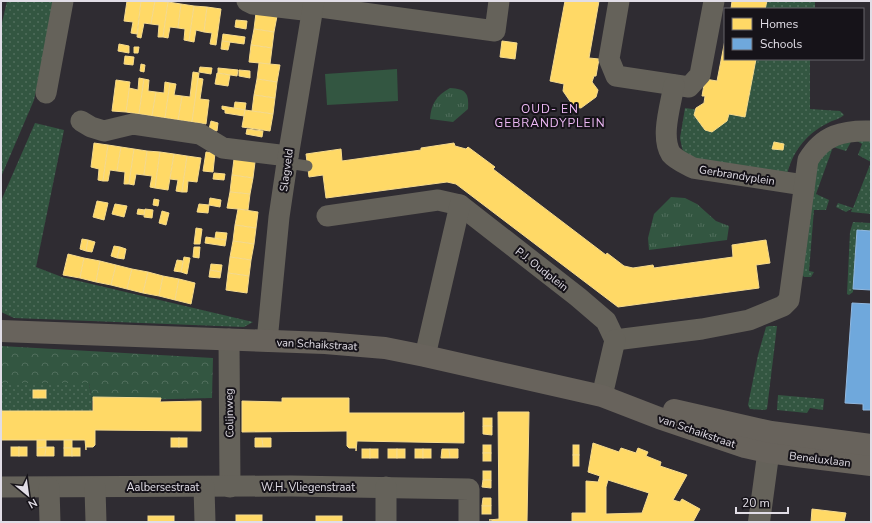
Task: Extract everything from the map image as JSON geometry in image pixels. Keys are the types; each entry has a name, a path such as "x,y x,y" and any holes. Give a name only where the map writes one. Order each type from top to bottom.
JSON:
{"main road":[{"name":"van Schaikstraat","path":"1,330 325,343 385,348 602,396 627,406 662,408 770,442"},
{"name":"Beneluxlaan","path":"770,442 871,445"},
{"name":"Beneluxlaan","path":"770,442 871,465"}],"street":[{"path":"46,93 63,1"},
{"path":"247,1 253,4 409,10 495,31 499,1"},
{"path":"618,1 609,59 616,76 689,87 700,75 714,1"},
{"name":"Slagveld","path":"267,341 279,217 313,6"},
{"name":"Gerbrandyplein","path":"674,85 666,130 667,143 672,155 692,168 804,185"},
{"path":"81,121 91,127 104,131 133,124 200,134 222,148 288,160"},
{"path":"602,396 615,340 702,329 749,320 783,306 789,300 808,160 813,150 824,140 838,134 852,131 868,131"},
{"name":"P.J. Oudplein","path":"327,216 438,200 460,205 578,297 606,321 615,340"},
{"path":"425,356 460,205"},
{"name":"Colijnweg","path":"229,339 230,487"},
{"path":"759,522 770,442"},
{"name":"Aalbersestraat","path":"1,487 230,487"},
{"path":"204,487 205,522"},
{"name":"W.H. Vliegenstraat","path":"230,487 386,487 469,489 469,522"},
{"path":"386,487 386,522"},
{"path":"50,488 50,522"},
{"path":"96,488 96,522"}],"lane":[{"path":"288,160 307,166"}],"green space":[{"path":"7,1 55,1 34,100 1,177 1,27"},
{"path":"736,1 815,1 815,8 734,8"},
{"path":"725,60 810,60 810,109 840,111 844,115 841,118 820,128 805,139 791,161 786,179 706,164 685,155 680,138 685,108 714,112"},
{"path":"397,69 398,101 327,105 325,74"},
{"path":"450,88 460,89 465,93 468,99 468,109 453,122 430,119 435,101 441,94"},
{"path":"35,123 64,130 36,267 62,277 253,322 244,327 14,318 1,312 1,201"},
{"path":"852,136 871,138 871,162 858,155 862,144 857,141 852,140 846,151 833,147 816,194 829,200 826,210 814,210 809,271 814,272 811,277 804,277 802,274 818,161 829,146 845,137"},
{"path":"871,162 871,214 851,212 852,209 846,212 836,207 838,203 853,208"},
{"path":"671,197 685,198 697,204 716,221 729,226 727,240 649,250 648,238 654,214"},
{"path":"853,222 871,223 871,232 857,231 853,292 849,295 847,294 850,232"},
{"path":"777,326 767,409 750,409 748,405 758,355 766,327"},
{"path":"1,346 213,358 212,398 92,401 89,383 1,383"},
{"path":"1,383 89,383 92,413 1,412"},
{"path":"778,395 824,399 823,410 810,408 807,413 777,410"}],"building: Homes":[{"path":"127,1 141,1 137,34 131,33 133,22 124,21"},
{"path":"141,1 155,1 151,24 144,23 141,38 137,37"},
{"path":"155,1 168,2 163,37 158,37 159,25 151,24"},
{"path":"565,1 599,1 589,58 599,59 596,76 594,76 592,82 598,90 596,97 581,108 574,107 563,91 564,84 550,81"},
{"path":"732,1 767,1 765,8 731,8"},
{"path":"168,2 181,4 178,28 170,27 168,38 163,37"},
{"path":"181,4 194,6 189,41 184,40 185,29 178,28"},
{"path":"194,6 207,7 204,32 196,30 194,42 189,41"},
{"path":"207,7 221,9 216,45 210,44 212,33 204,32"},
{"path":"256,13 277,16 274,32 254,29"},
{"path":"236,20 247,21 246,29 235,27"},
{"path":"254,29 274,32 272,48 251,45"},
{"path":"223,34 245,37 244,44 222,41"},
{"path":"222,41 230,42 228,50 221,49"},
{"path":"502,41 517,43 515,59 500,57"},
{"path":"119,44 129,46 129,53 118,51"},
{"path":"251,45 272,48 270,64 249,62"},
{"path":"724,45 724,60 756,60 745,117 729,114 727,121 712,132 705,130 694,115 696,108 704,103 705,96 702,96 705,79 717,81"},
{"path":"134,47 139,47 138,53 134,53"},
{"path":"125,56 134,57 133,65 124,64"},
{"path":"259,63 280,65 277,82 257,79"},
{"path":"141,64 145,65 144,72 140,71"},
{"path":"200,67 212,68 211,74 199,72"},
{"path":"218,68 238,70 237,76 218,73"},
{"path":"239,70 250,71 250,78 239,76"},
{"path":"193,72 199,73 192,122 178,120 182,96 190,97"},
{"path":"217,73 230,75 228,86 215,84"},
{"path":"139,78 144,79 139,114 126,112 129,88 138,90"},
{"path":"198,78 203,79 200,99 209,100 206,124 192,122"},
{"path":"144,79 149,80 148,91 156,92 152,116 139,114"},
{"path":"257,79 277,82 275,98 254,95"},
{"path":"116,80 130,82 126,112 112,111"},
{"path":"165,82 170,83 165,118 152,116 156,92 164,93"},
{"path":"170,83 176,84 174,95 182,96 178,120 165,118"},
{"path":"254,95 275,98 273,114 252,111"},
{"path":"235,102 246,103 245,110 234,108"},
{"path":"222,106 245,110 244,116 225,113"},
{"path":"245,110 273,114 270,131 242,127"},
{"path":"211,121 218,123 217,131 209,129"},
{"path":"247,129 263,131 262,137 246,134"},
{"path":"774,142 784,144 783,150 772,149"},
{"path":"94,143 108,145 103,181 98,180 99,169 91,167"},
{"path":"454,143 455,146 466,149 468,147 495,167 493,169 606,255 607,253 624,266 633,268 653,265 654,268 733,257 732,245 766,240 770,263 756,265 759,288 618,307 456,184 447,182 326,198 323,175 309,177 306,154 341,149 342,161 421,150 421,148"},
{"path":"108,145 121,147 117,171 110,170 108,181 103,181"},
{"path":"121,147 134,149 129,184 124,184 125,172 117,171"},
{"path":"134,149 147,151 144,175 136,174 134,185 129,184"},
{"path":"147,151 160,152 155,188 150,187 152,176 144,175"},
{"path":"160,152 174,154 168,190 155,188"},
{"path":"206,152 215,153 213,172 203,171"},
{"path":"174,154 187,156 182,192 176,191 178,180 170,179"},
{"path":"187,156 201,158 197,182 188,181 187,192 182,192"},
{"path":"234,159 255,162 253,178 232,175"},
{"path":"214,173 225,174 224,180 213,179"},
{"path":"232,175 253,178 250,194 230,192"},
{"path":"230,192 250,194 248,210 227,208"},
{"path":"210,198 221,200 220,207 209,205"},
{"path":"154,199 159,200 158,206 153,205"},
{"path":"97,201 108,203 104,220 93,217"},
{"path":"115,204 127,206 124,217 112,214"},
{"path":"199,204 209,205 208,213 197,212"},
{"path":"138,209 145,210 144,215 137,214"},
{"path":"145,209 153,210 152,218 144,217"},
{"path":"238,209 258,212 256,228 235,225"},
{"path":"162,211 169,213 166,225 159,223"},
{"path":"235,225 256,228 254,244 233,241"},
{"path":"196,228 202,229 200,244 194,244"},
{"path":"216,232 227,233 226,240 215,238"},
{"path":"206,237 226,240 225,246 205,243"},
{"path":"82,239 88,240 86,251 80,249"},
{"path":"88,240 95,242 92,252 86,251"},
{"path":"233,241 254,244 251,260 230,257"},
{"path":"114,246 120,247 117,258 111,256"},
{"path":"120,247 126,249 124,259 117,258"},
{"path":"194,247 200,247 199,258 193,257"},
{"path":"68,254 84,258 80,278 63,275"},
{"path":"184,257 190,258 187,274 181,272"},
{"path":"230,257 251,260 249,276 228,273"},
{"path":"84,258 100,261 96,282 80,278"},
{"path":"177,260 183,261 181,272 174,271"},
{"path":"100,261 116,265 111,285 96,282"},
{"path":"211,264 222,265 221,272 210,270"},
{"path":"116,265 132,269 127,289 111,285"},
{"path":"132,269 148,272 143,293 127,289"},
{"path":"210,270 221,272 220,278 209,277"},
{"path":"148,272 163,276 159,296 143,293"},
{"path":"228,273 249,276 247,293 226,290"},
{"path":"163,276 179,279 175,300 159,296"},
{"path":"179,279 195,283 191,304 175,300"},
{"path":"33,390 46,390 46,398 33,398"},
{"path":"93,397 161,398 160,402 201,401 201,431 95,430 95,445 93,447 86,447 86,450 85,440 1,440 1,411 93,411"},
{"path":"282,398 349,398 349,413 464,412 464,443 357,441 356,451 356,448 349,448 347,446 347,431 242,432 242,401 282,402"},
{"path":"498,412 529,412 527,522 492,522 492,520 489,520 499,519"},
{"path":"483,418 492,418 492,426 483,426"},
{"path":"483,426 492,426 492,435 483,434"},
{"path":"171,438 179,438 179,447 171,447"},
{"path":"179,438 187,438 187,447 179,447"},
{"path":"255,438 262,438 263,447 255,447"},
{"path":"262,438 271,438 271,447 263,447"},
{"path":"37,440 46,440 46,447 37,448"},
{"path":"64,440 72,440 72,448 64,448"},
{"path":"593,443 619,452 621,448 636,453 638,448 648,452 646,456 661,462 660,466 687,475 673,500 680,502 682,499 700,509 693,522 572,522 572,513 586,513 586,481 598,482 600,476 588,472","holes":["608,480 649,493 642,513 606,514 606,487"]},
{"path":"483,445 491,445 491,453 483,453"},
{"path":"573,445 579,445 579,455 573,455"},
{"path":"11,447 19,447 19,456 11,456"},
{"path":"19,447 27,447 27,456 19,456"},
{"path":"46,447 45,456 37,456 37,448"},
{"path":"46,447 54,447 54,456 45,456"},
{"path":"64,448 72,448 72,456 64,456"},
{"path":"72,448 80,448 80,456 72,456"},
{"path":"362,449 370,449 370,458 362,458"},
{"path":"370,449 378,449 378,458 370,458"},
{"path":"388,449 397,449 397,458 388,458"},
{"path":"397,449 405,449 405,458 397,458"},
{"path":"415,449 423,449 423,458 415,458"},
{"path":"423,449 431,449 431,458 423,458"},
{"path":"442,449 449,449 450,458 441,458"},
{"path":"449,449 458,449 458,458 450,458"},
{"path":"483,453 491,453 491,461 483,461"},
{"path":"573,455 579,455 579,466 573,466"},
{"path":"483,471 491,471 491,480 483,480"},
{"path":"483,480 491,480 491,488 482,487"},
{"path":"483,498 491,498 491,506 482,506"},
{"path":"482,506 491,506 491,514 482,514"},
{"path":"812,509 846,513 844,522 811,522"},
{"path":"236,515 262,515 262,522 236,522"},
{"path":"148,516 174,516 174,522 148,522"},
{"path":"316,516 342,516 342,522 316,522"}],"building: Schools":[{"path":"857,230 871,231 871,290 853,289"},
{"path":"852,303 871,304 870,410 863,410 863,404 845,403"}],"district":[{"name":"OUD- EN GEBRANDYPLEIN","path":"550,116"}]}
